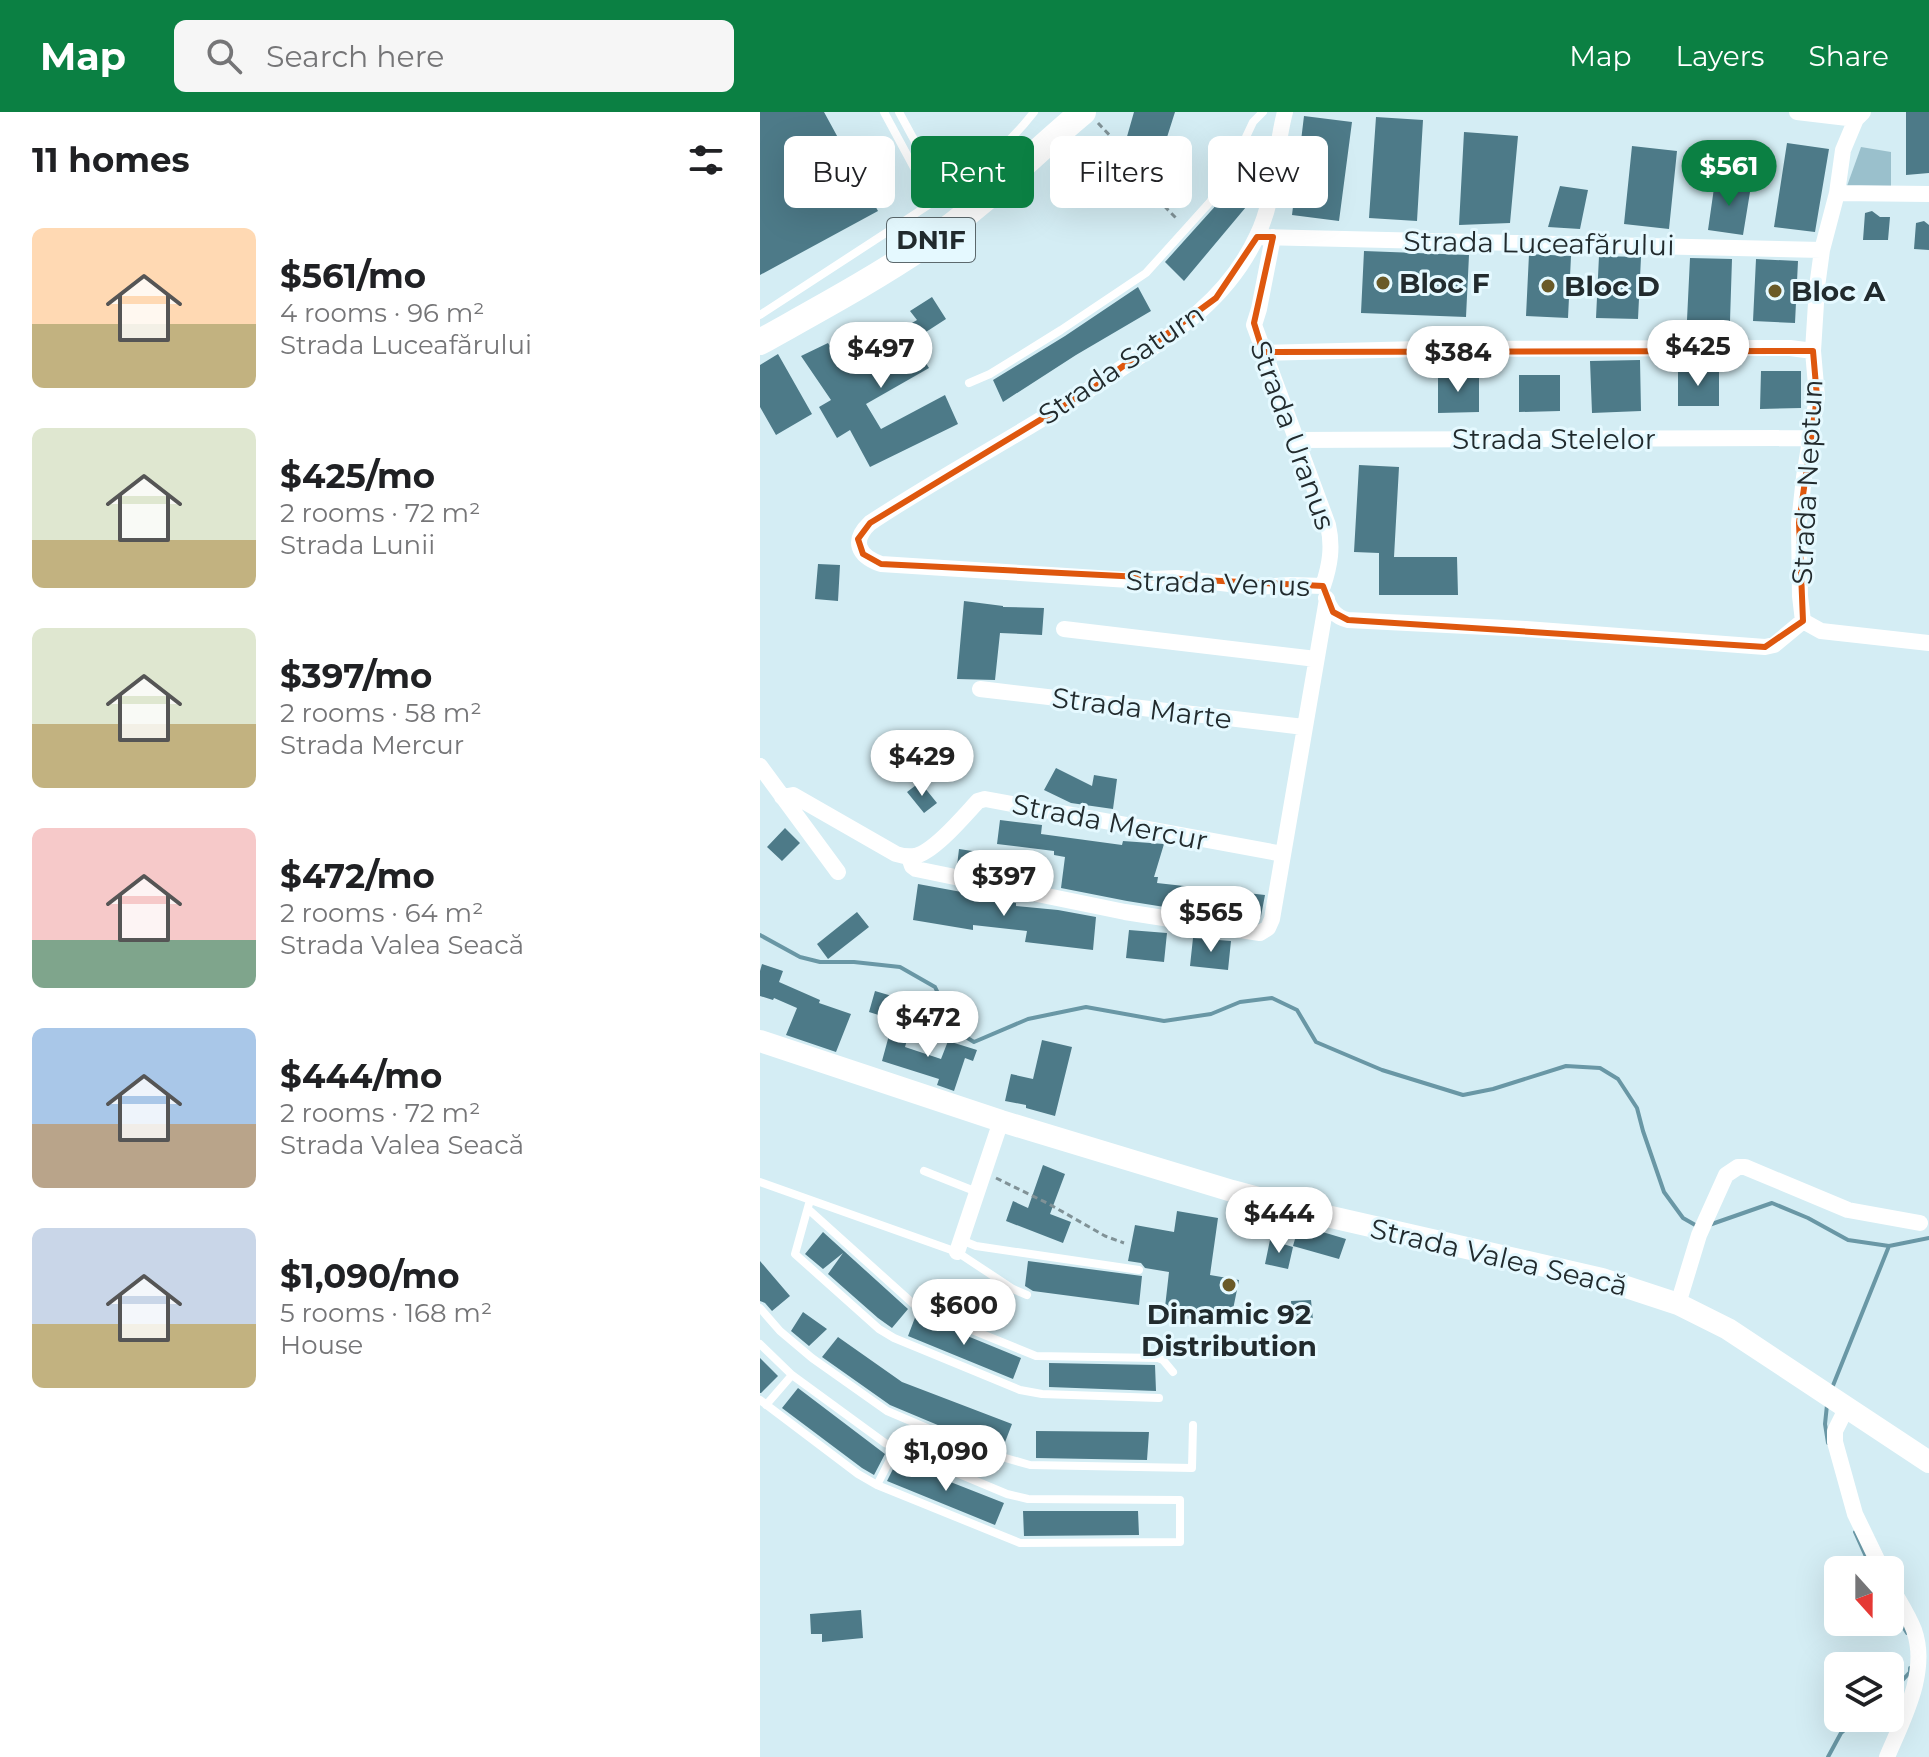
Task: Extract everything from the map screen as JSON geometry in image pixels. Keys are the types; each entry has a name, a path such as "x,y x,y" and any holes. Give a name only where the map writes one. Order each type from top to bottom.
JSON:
{"main road":[{"name":"DN1F","path":"760,342 884,272 930,241 1002,185 1045,144 1090,117"},
{"name":"Strada Valea Seacă","path":"760,1041 1001,1121 1232,1191 1318,1214 1602,1279 1678,1304 1728,1329 1929,1462"}],"street":[{"name":"Strada Saturn","path":"858,539 863,529 882,514 1096,386 1173,334 1216,298 1265,237 1265,217 1285,112"},
{"path":"1797,112 1860,115"},
{"name":"Strada Neptun","path":"1803,621 1799,523 1817,397 1814,316 1822,250 1837,193 1843,150 1860,115"},
{"path":"1837,193 1929,194"},
{"name":"Strada Luceafărului","path":"1265,237 1822,250"},
{"name":"Strada Uranus","path":"909,857 916,869 1125,912 1260,933 1268,928 1316,659 1331,539 1254,325 1259,309 1265,237"},
{"path":"1264,353 1420,349 1790,348 1813,351"},
{"name":"Strada Stelelor","path":"1296,440 1811,438"},
{"name":"Strada Venus","path":"858,539 863,554 881,564 1129,580 1177,578 1256,587 1291,585 1325,592 1337,616 1348,620 1526,629 1765,647 1774,645 1803,621"},
{"path":"1803,621 1821,631 1929,643"},
{"path":"1064,629 1316,659"},
{"name":"Strada Marte","path":"980,689 1304,727"},
{"path":"760,766 838,872"},
{"path":"782,797 793,795 896,854 909,857"},
{"name":"Strada Mercur","path":"909,857 931,848 978,801 985,799 1283,854"},
{"path":"959,1246 1001,1121"},
{"path":"1678,1304 1706,1217 1726,1175 1738,1167 1745,1167 1848,1210 1920,1223"},
{"path":"1844,1405 1835,1431 1835,1442 1855,1514 1875,1556"},
{"path":"1887,1757 1909,1704 1917,1669 1918,1646 1904,1612"}],"lane":[{"path":"884,112 911,162"},
{"path":"899,112 912,136"},
{"path":"1012,136 1034,112"},
{"path":"969,383 990,374 1146,273 1210,202 1232,167 1253,122 1263,112"},
{"path":"760,315 925,208"},
{"path":"924,1171 977,1192"},
{"path":"760,1182 809,1204 959,1246 1139,1270"},
{"path":"809,1204 918,1308 1036,1356 1158,1358 1173,1372"},
{"path":"809,1204 795,1254 879,1329 894,1338 1020,1390 1042,1394 1159,1398"},
{"path":"959,1246 1013,1289 1027,1295"},
{"path":"760,1308 780,1331 812,1358 887,1411 981,1451 1030,1465 1192,1468 1193,1425"},
{"path":"760,1344 792,1375 885,1443 1007,1494 1028,1499 1180,1500 1180,1542 1020,1543 877,1485 763,1402 792,1375"},
{"path":"877,1485 896,1448"}],"path":[{"path":"1090,117 1116,142 1116,157 1185,227"},
{"path":"984,1173 1124,1243"}],"highlighted area":[{"path":"1257,237 1273,237 1254,323 1263,352 1813,351 1817,397 1799,523 1803,621 1765,647 1348,620 1333,612 1323,586 881,564 863,554 858,539 870,523 1096,386 1216,298"}],"shaded area":[{"path":"1861,147 1891,152 1891,186 1847,186"}],"building":[{"path":"760,112 824,112 837,136 784,136 784,208 876,208 878,211 760,275"},
{"path":"1134,112 1175,112 1167,136 1127,136"},
{"path":"1906,112 1929,112 1929,173 1906,175"},
{"path":"1304,116 1352,122 1339,221 1292,215 1293,208 1328,208 1328,136 1302,136"},
{"path":"1376,117 1423,120 1417,221 1369,218"},
{"path":"1464,132 1518,136 1510,223 1459,225"},
{"path":"1787,143 1829,149 1815,232 1774,227"},
{"path":"1632,146 1677,151 1669,229 1624,224"},
{"path":"1715,181 1751,186 1743,235 1708,230"},
{"path":"1560,186 1588,190 1580,229 1548,227"},
{"path":"1214,208 1245,208 1184,281 1165,262"},
{"path":"1872,211 1880,217 1890,217 1888,240 1863,240 1865,213"},
{"path":"1924,221 1929,225 1929,250 1914,249 1916,223"},
{"path":"1364,251 1469,255 1466,317 1361,313"},
{"name":"Bloc D","path":"1529,254 1571,256 1568,318 1526,316"},
{"path":"1599,256 1641,257 1638,319 1596,318"},
{"path":"1690,258 1732,259 1730,321 1687,320"},
{"name":"Bloc A","path":"1756,259 1798,261 1795,323 1753,321"},
{"path":"1138,287 1151,311 1003,402 993,380"},
{"path":"932,297 946,319 912,341 929,368 866,404 881,429 945,395 958,424 870,467 850,430 837,438 819,407 831,400 801,356 828,343 841,364 917,320 910,311"},
{"path":"778,354 812,414 776,435 760,407 760,365"},
{"path":"1640,360 1641,411 1592,413 1590,361"},
{"path":"1678,369 1719,369 1719,406 1678,406"},
{"path":"1761,371 1801,371 1801,408 1760,409"},
{"path":"1479,375 1479,412 1438,413 1438,376"},
{"path":"1519,375 1560,375 1560,411 1519,412"},
{"path":"1359,465 1399,467 1394,557 1457,557 1458,595 1379,595 1379,553 1354,552"},
{"path":"818,564 840,565 838,601 815,599"},
{"path":"964,601 1003,607 1044,608 1042,635 1000,633 995,680 957,679"},
{"path":"898,738 921,765 906,779 882,752"},
{"path":"1056,768 1092,786 1094,775 1117,779 1113,809 1071,803 1044,790"},
{"path":"920,782 937,803 924,813 907,792"},
{"path":"1000,820 1042,825 1041,834 1122,845 1123,841 1164,844 1154,877 1158,877 1157,883 1265,895 1261,916 1258,922 1061,888 1065,857 1054,855 1054,851 997,844"},
{"path":"785,828 800,843 782,861 767,847"},
{"path":"959,849 999,855 996,874 957,866"},
{"path":"918,884 978,895 978,899 1096,917 1093,950 1025,942 1027,931 973,925 973,930 913,920"},
{"path":"857,912 869,927 828,959 817,944"},
{"path":"1129,930 1167,933 1164,962 1126,958"},
{"path":"1193,938 1231,941 1228,970 1190,966"},
{"path":"762,964 783,971 779,982 820,1000 819,1003 851,1014 836,1052 786,1035 797,1008 774,998 760,996"},
{"path":"875,991 892,996 885,1017 869,1012"},
{"path":"891,1028 909,1033 905,1047 941,1059 948,1041 977,1050 973,1061 965,1058 954,1091 937,1085 939,1079 882,1061"},
{"path":"1042,1040 1072,1047 1055,1116 1005,1101 1011,1074 1033,1079"},
{"path":"1043,1165 1065,1174 1050,1214 1071,1222 1063,1243 1006,1221 1013,1201 1028,1208"},
{"path":"1177,1211 1218,1218 1210,1275 1239,1280 1230,1324 1164,1316 1169,1272 1128,1261 1135,1225 1174,1232"},
{"path":"1299,1225 1346,1239 1339,1259 1293,1246"},
{"path":"823,1232 908,1309 892,1328 828,1274 843,1253 823,1269 805,1254"},
{"path":"1270,1240 1293,1247 1288,1269 1265,1264"},
{"path":"760,1261 790,1296 772,1311 760,1301"},
{"path":"1028,1261 1142,1276 1139,1305 1033,1291 1025,1286"},
{"path":"1311,1300 1313,1320 1292,1321 1291,1301"},
{"path":"803,1312 827,1329 809,1346 791,1331"},
{"path":"916,1315 1021,1358 1013,1379 908,1336"},
{"path":"838,1337 902,1382 1012,1424 1002,1450 890,1405 822,1357"},
{"path":"760,1358 778,1376 761,1393 760,1393"},
{"path":"1049,1363 1155,1365 1156,1391 1049,1387"},
{"path":"798,1388 885,1454 874,1475 782,1408"},
{"path":"1036,1431 1149,1432 1147,1460 1036,1458"},
{"path":"897,1461 1004,1503 995,1525 887,1481"},
{"path":"1023,1511 1138,1511 1139,1535 1024,1536"},
{"path":"861,1610 863,1638 822,1642 822,1634 811,1634 810,1614"}],"waterway":[{"path":"760,935 800,957 820,962 900,967 935,987 956,1031 974,1042 1028,1019 1086,1007 1164,1021 1211,1014 1240,1002 1272,998 1297,1010 1316,1042 1382,1070 1463,1095 1566,1066 1600,1068 1618,1079 1637,1108 1664,1192 1683,1218 1697,1226"},
{"path":"1709,1225 1772,1203 1848,1240 1889,1246 1929,1238"},
{"path":"1832,1388 1889,1246"},
{"path":"1827,1405 1825,1424 1828,1443"},
{"path":"1855,1532 1866,1556"},
{"path":"1904,1628 1907,1633"},
{"path":"1904,1679 1910,1668"},
{"path":"1828,1757 1842,1732"}],"place":[{"name":"Bloc F","path":"1383,283"},
{"name":"Bloc D","path":"1548,286"},
{"name":"Bloc A","path":"1775,291"},
{"name":"Dinamic 92 Distribution","path":"1229,1285"}]}
